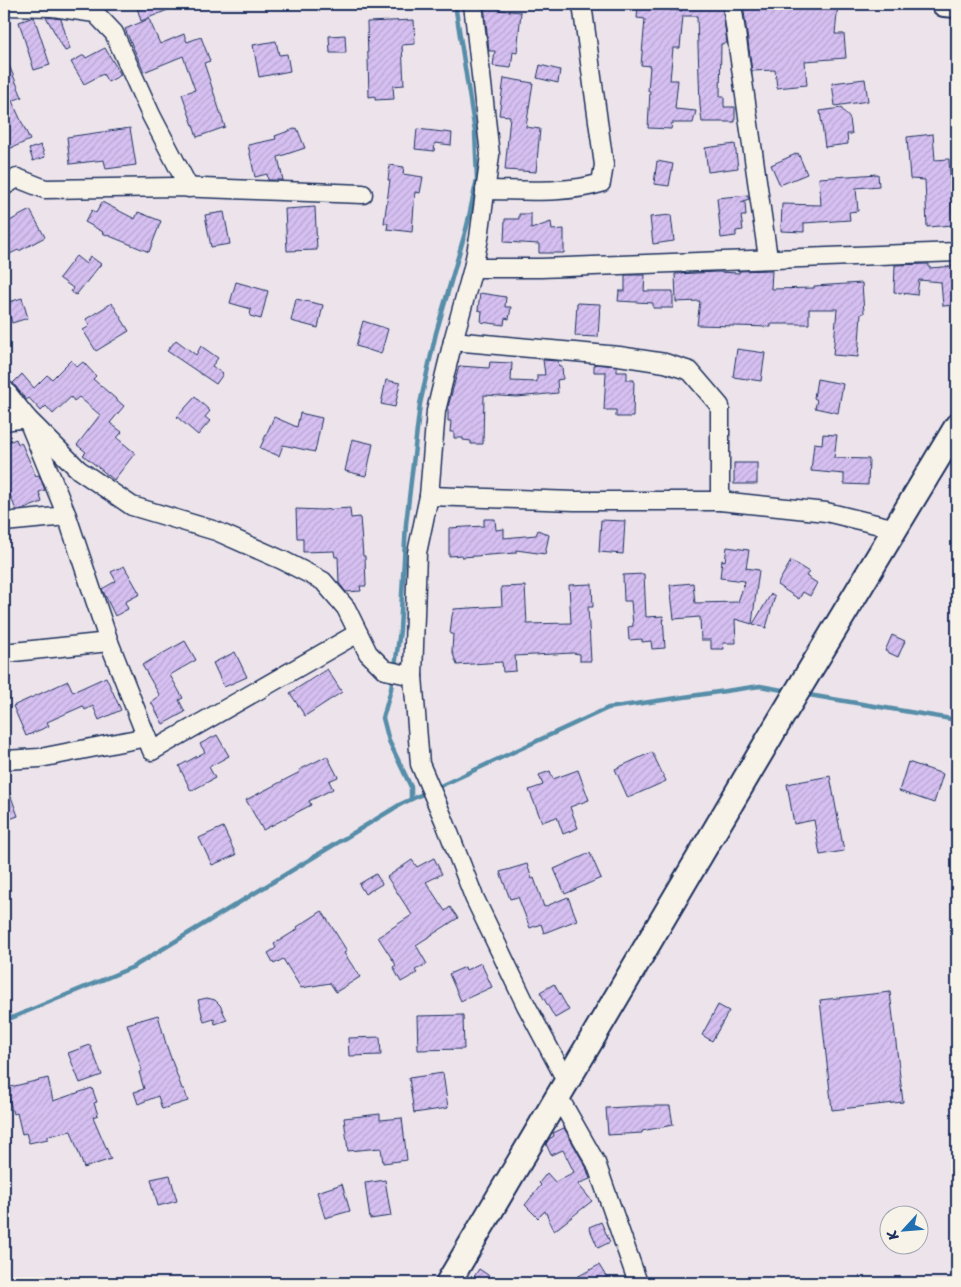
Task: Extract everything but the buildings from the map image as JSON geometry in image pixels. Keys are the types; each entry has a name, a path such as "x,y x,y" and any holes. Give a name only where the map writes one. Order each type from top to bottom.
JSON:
{"main road":[{"path":"944,4 957,5"},
{"path":"448,1283 780,720 957,426"}],"street":[{"path":"473,4 490,155 473,268 436,411 428,496 417,553 408,675 420,764 474,898 526,1005 596,1162 638,1283"},
{"path":"485,190 547,190 589,187 601,183 604,165 582,4"},
{"path":"732,4 768,258"},
{"path":"4,6 53,7 95,13 114,33 151,114 189,188"},
{"path":"4,186 17,178 45,189 189,188 362,194"},
{"path":"473,268 541,268 957,252"},
{"path":"453,341 619,356 665,363 690,371 720,406 720,501"},
{"path":"4,389 27,418 79,470 132,506 216,531 282,560 323,581 346,608 368,653 385,670 408,675"},
{"path":"4,421 27,418"},
{"path":"27,418 67,516 109,642 152,750 358,633"},
{"path":"428,496 720,501 826,512 896,529"},
{"path":"4,522 67,516"},
{"path":"4,653 109,642"},
{"path":"4,760 40,758 147,736"}],"waterway":[{"path":"395,667 400,630 406,524 420,404 436,333 467,226 477,179 475,132 455,4"},
{"path":"393,675 383,718 389,741 411,787 411,799"},
{"path":"436,788 608,708 760,686 788,691"},
{"path":"803,694 957,720"},
{"path":"4,1021 133,967 401,804 429,791"}]}
